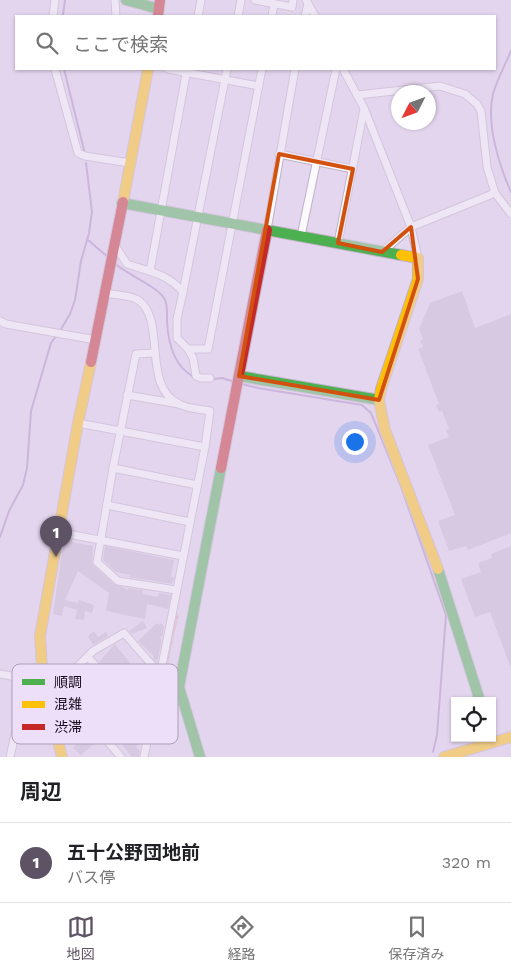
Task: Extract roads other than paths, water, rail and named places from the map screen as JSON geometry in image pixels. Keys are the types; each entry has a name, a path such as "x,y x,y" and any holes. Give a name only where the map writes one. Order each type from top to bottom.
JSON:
{"street":[{"path":"53,15 55,0"},
{"path":"114,0 116,15"},
{"path":"126,0 159,8"},
{"path":"198,15 201,0"},
{"path":"238,15 241,0"},
{"path":"255,0 292,7 293,0"},
{"path":"305,15 307,2"},
{"path":"307,2 314,15"},
{"path":"272,15 274,4"},
{"path":"55,70 78,152 85,156 130,163"},
{"path":"41,664 40,636 58,532 148,70"},
{"path":"150,271 187,70 258,86"},
{"path":"210,378 196,376 193,358 188,349 176,338 177,319 184,292 227,70"},
{"path":"188,349 208,349 262,70"},
{"path":"200,757 179,687 296,70"},
{"path":"301,236 336,70"},
{"path":"344,70 364,108 411,226 418,258 418,279 381,389 380,400 385,430 440,575 479,697"},
{"path":"357,95 440,86 465,94 477,104 481,111 487,168 495,193 511,214"},
{"path":"338,243 364,108"},
{"path":"279,154 352,169"},
{"path":"382,252 411,226 495,193"},
{"path":"122,203 418,258"},
{"path":"114,244 127,264 164,275 176,283 184,292"},
{"path":"104,293 137,300 147,308 152,323 154,352 159,377 166,393 179,404"},
{"path":"0,321 6,324 96,340"},
{"path":"154,352 136,354 113,468 97,562 118,581 176,590"},
{"path":"239,376 380,400"},
{"path":"127,395 210,411 205,446 161,664"},
{"path":"78,423 205,446"},
{"path":"113,468 197,484"},
{"path":"107,505 190,522"},
{"path":"58,532 183,556"},
{"path":"81,664 93,651 124,633 151,664"},
{"path":"88,657 94,664"},
{"path":"496,739 511,737"},
{"path":"444,757 486,742"},
{"path":"10,757 13,744"},
{"path":"59,744 62,757"},
{"path":"110,744 121,757"},
{"path":"144,757 147,744"}],"waterway":[{"path":"63,15 65,0"},
{"path":"511,51 493,94 491,106 492,131 498,157 511,192"},
{"path":"64,70 85,154"},
{"path":"60,331 70,314 75,300 81,261 89,233 92,212 86,163"},
{"path":"88,240 109,258"},
{"path":"114,263 160,293 164,298 167,306 170,345 173,353 181,367 194,377"},
{"path":"0,537 9,511 23,485 27,468 31,411 51,343 57,335"},
{"path":"213,379 222,378 235,382"},
{"path":"242,384 362,405 371,413 400,484 446,615 437,735 433,752"}],"place":[{"name":"五十公野団地前","path":"56,557"}]}
